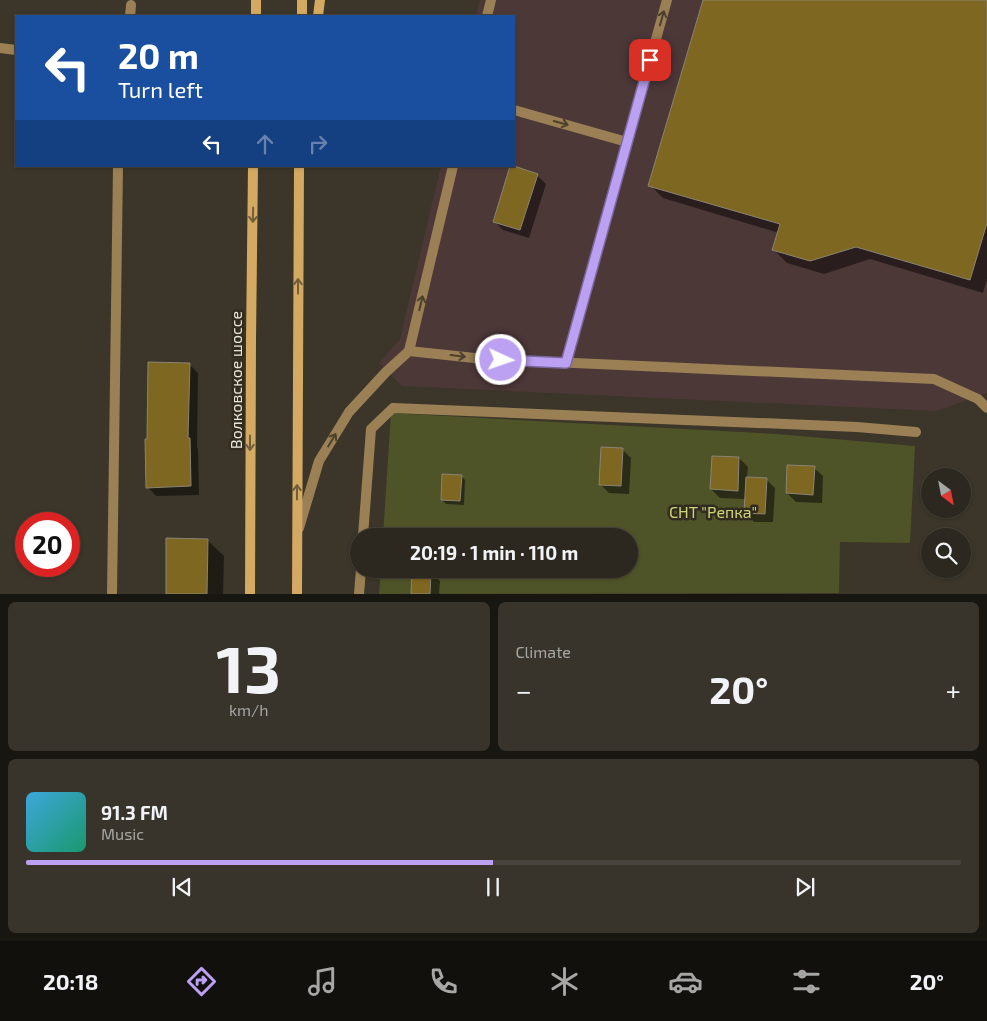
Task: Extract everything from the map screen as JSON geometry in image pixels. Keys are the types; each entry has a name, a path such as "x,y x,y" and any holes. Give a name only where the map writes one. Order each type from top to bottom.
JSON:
{"main road":[{"path":"256,0 256,15"},
{"path":"302,0 302,15"},
{"path":"318,15 320,0"},
{"name":"Волковское шоссе","path":"250,594 253,167"},
{"path":"297,594 300,167"}],"lane":[{"path":"487,15 491,0"},
{"path":"566,363 668,0"},
{"path":"130,15 131,5"},
{"path":"0,48 15,50"},
{"path":"515,110 627,142"},
{"path":"112,594 118,167"},
{"path":"297,534 319,461 349,412 386,372 410,350 453,167"},
{"path":"410,350 484,359 934,379 978,400 987,408"},
{"path":"365,528 371,429 393,408 857,427 916,432"},
{"path":"359,594 360,578"}],"shaded area":[{"path":"480,0 987,0 987,393 936,411 402,386 379,363 400,339 441,167 515,167 515,15 476,15"}],"green space":[{"name":"СНТ \"Репка\"","path":"391,413 776,434 915,446 910,543 840,542 839,593 379,594 380,578 638,578 638,528 384,528"}],"building":[{"path":"703,0 987,0 987,223 970,280 856,247 810,261 772,250 780,224 648,186"},
{"path":"515,166 538,174 520,230 493,222 510,167"},
{"path":"148,362 190,363 188,438 190,438 191,486 146,488 145,439 147,439"},
{"path":"601,447 623,448 621,486 599,485"},
{"path":"712,456 739,457 738,491 710,489"},
{"path":"787,465 815,466 813,495 786,493"},
{"path":"442,474 462,475 460,501 441,500"},
{"path":"746,477 767,478 765,514 744,513"},
{"path":"166,538 208,539 207,594 166,594"},
{"path":"412,578 431,578 430,594 411,594"}],"route":[{"path":"501,360 566,363 650,60"}]}
